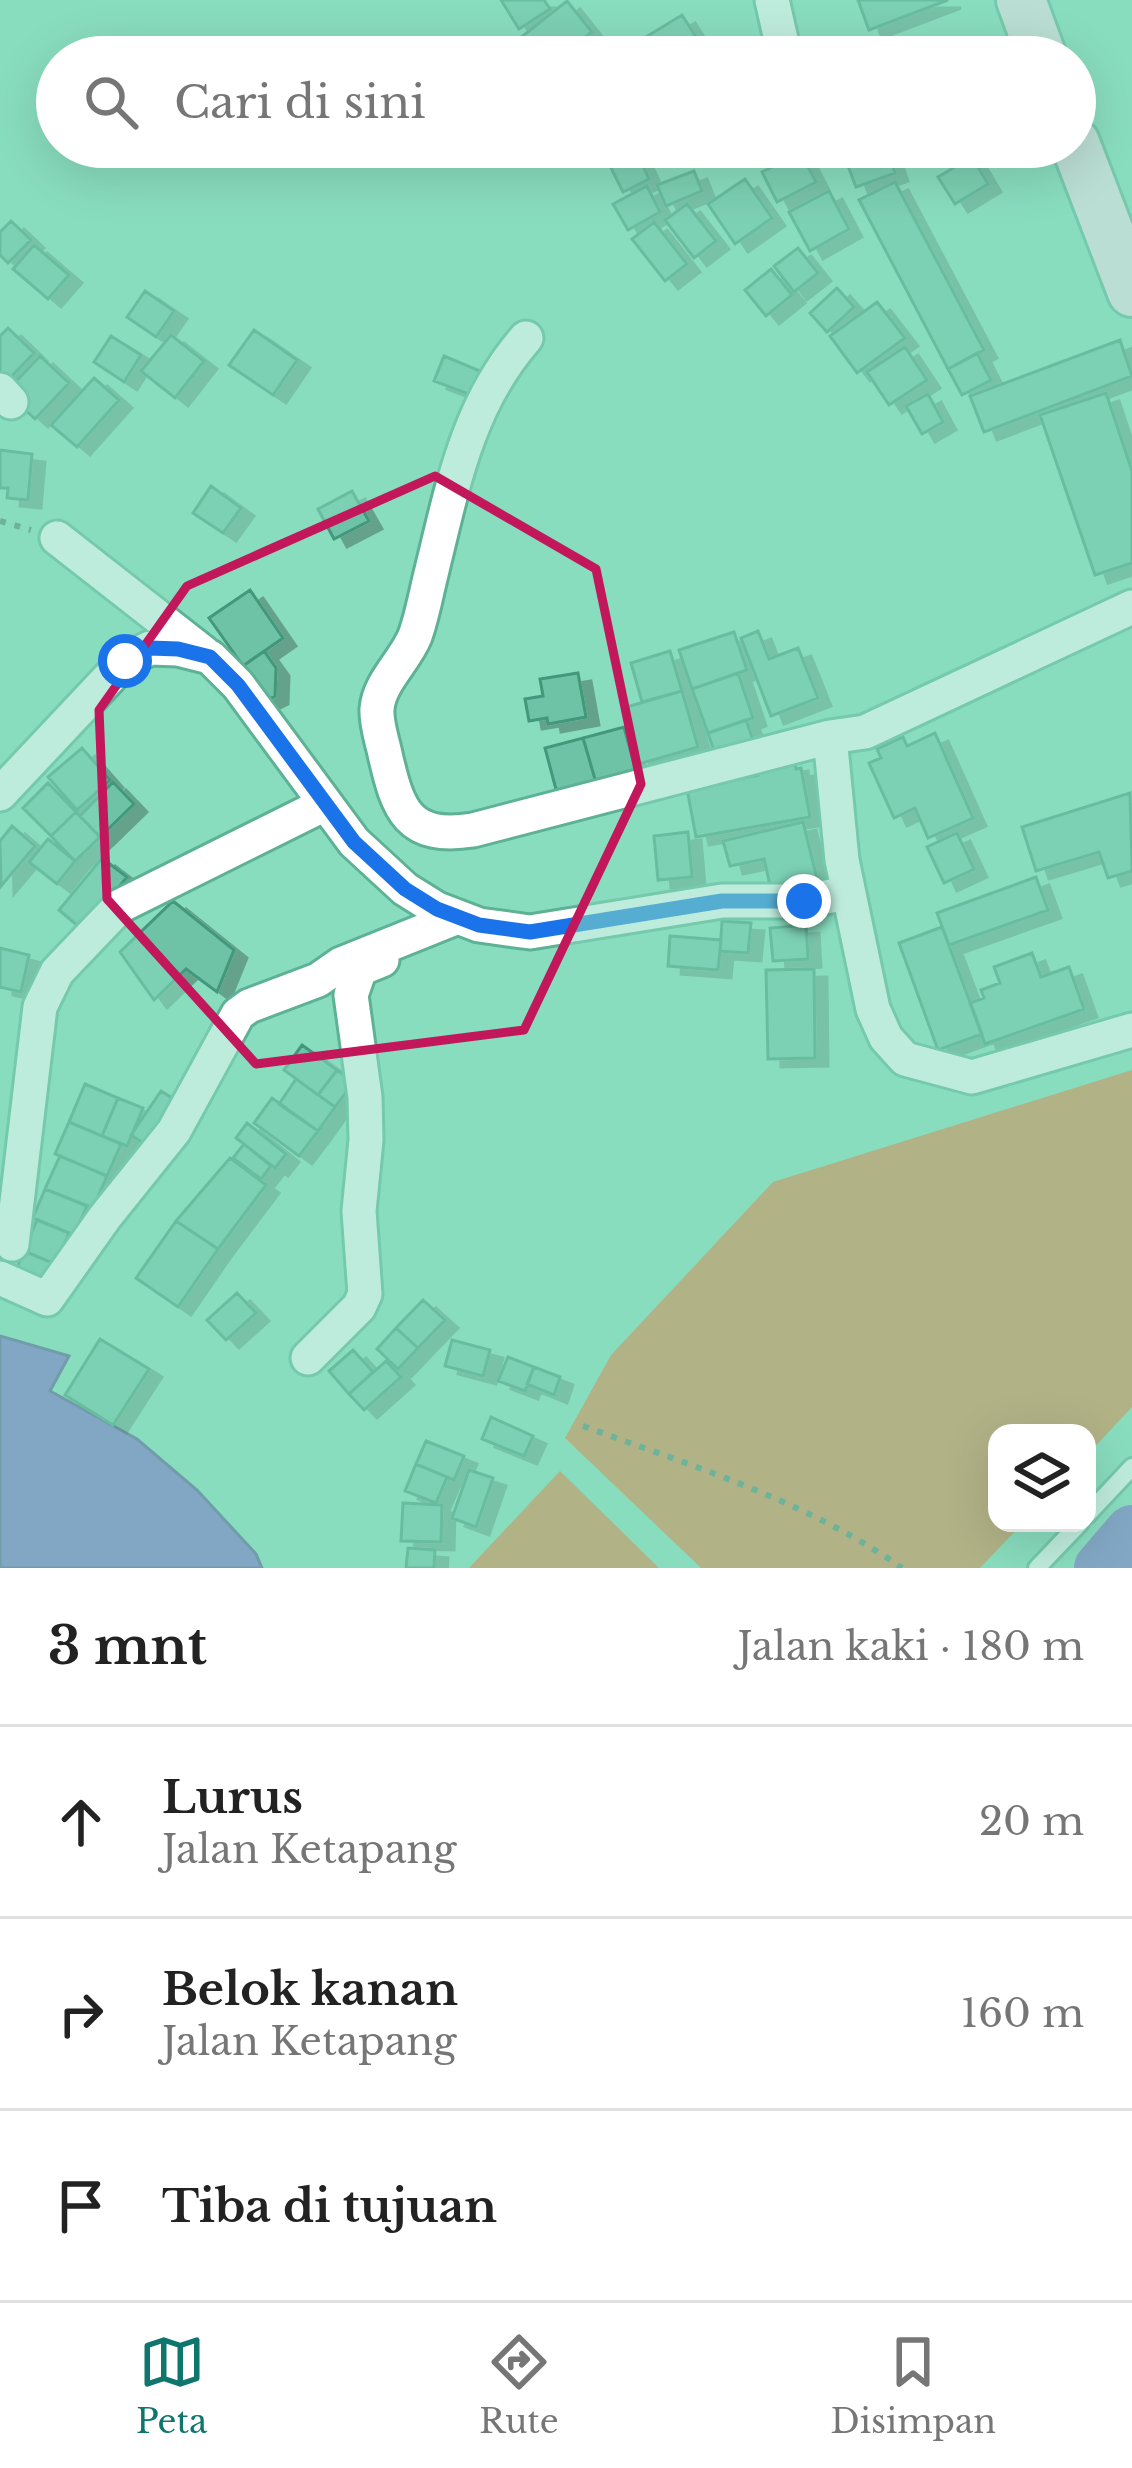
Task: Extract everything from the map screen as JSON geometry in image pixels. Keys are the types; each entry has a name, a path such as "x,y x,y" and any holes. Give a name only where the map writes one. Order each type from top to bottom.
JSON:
{"main road":[{"path":"1021,0 1026,36"},
{"path":"1085,168 1132,292"}],"street":[{"path":"772,0 780,36"},
{"path":"526,338 500,367 482,398 453,486 415,636 379,699 376,713 398,804 410,820 427,830 449,834 473,830 865,731 1132,607"},
{"path":"57,538 210,657 238,685 354,842 405,889 465,920 530,932 722,901 804,901 848,893"},
{"path":"0,794 125,661 150,648 210,657"},
{"path":"830,737 848,893 873,1009 886,1038 904,1059 972,1077 1132,1030"},
{"path":"12,1244 40,1007 57,972 120,906 325,804"},
{"path":"0,1278 47,1299 174,1131 238,1014 318,980 341,964 465,920"},
{"path":"308,1358 359,1307 365,1294 359,1211 365,1097 352,982 360,969 465,920"}],"lane":[{"path":"1096,1505 1132,1467"},
{"path":"1037,1568 1071,1532"}],"path":[{"path":"584,1426 766,1494 877,1550 902,1568"}],"highlighted area":[{"path":"435,476 596,569 641,784 524,1030 256,1064 107,899 99,710 187,586"}],"shaded area":[{"path":"1132,1070 1132,1407 1096,1445 1096,1424 988,1424 988,1532 1014,1532 980,1568 701,1568 565,1438 611,1355 773,1182"},
{"path":"0,1336 69,1356 50,1391 137,1439 197,1490 256,1554 262,1568 0,1568"},
{"path":"560,1471 659,1568 469,1568"}],"building":[{"path":"501,0 544,0 550,9 519,29"},
{"path":"858,0 948,0 869,30"},
{"path":"567,1 592,32 587,36 523,36"},
{"path":"682,15 695,36 648,36"},
{"path":"611,168 644,168 649,179 623,192"},
{"path":"809,168 816,182 777,202 762,172"},
{"path":"849,168 893,168 895,173 856,187"},
{"path":"953,168 979,168 988,184 955,204 938,177"},
{"path":"694,171 702,191 666,206 657,185"},
{"path":"745,179 772,218 735,244 708,204"},
{"path":"895,182 984,350 948,369 859,200"},
{"path":"647,186 660,212 628,230 613,204"},
{"path":"829,191 849,229 810,251 789,212"},
{"path":"687,204 716,241 694,258 665,220"},
{"path":"11,221 31,240 8,263 0,255 0,232"},
{"path":"654,222 687,264 665,281 632,239"},
{"path":"34,245 69,275 48,299 13,269"},
{"path":"798,248 818,273 794,292 774,266"},
{"path":"771,269 792,295 766,316 745,290"},
{"path":"837,288 854,307 827,332 810,313"},
{"path":"145,291 174,311 156,337 127,317"},
{"path":"877,302 905,338 857,373 830,336"},
{"path":"8,328 34,353 6,382 0,376 0,336"},
{"path":"254,330 297,360 273,395 229,365"},
{"path":"171,335 204,361 175,398 141,371"},
{"path":"111,336 141,355 124,382 94,362"},
{"path":"1120,340 1132,376 984,432 970,396"},
{"path":"905,347 927,380 889,405 867,372"},
{"path":"977,353 991,380 962,395 948,369"},
{"path":"40,356 69,383 35,419 6,392"},
{"path":"444,356 480,371 471,395 434,381"},
{"path":"94,378 119,400 77,447 51,425"},
{"path":"1106,393 1132,471 1132,563 1095,575 1040,415"},
{"path":"928,394 943,422 922,434 906,406"},
{"path":"0,450 32,454 28,500 7,498 8,488 0,488"},
{"path":"211,486 241,508 223,533 193,513"},
{"path":"352,491 369,521 334,539 318,509"},
{"path":"250,590 283,638 243,666 209,618"},
{"path":"758,631 769,659 798,648 818,698 771,716 741,638"},
{"path":"734,632 747,670 692,689 679,650"},
{"path":"264,651 276,668 275,696 267,700 243,666"},
{"path":"670,651 682,691 642,702 631,663"},
{"path":"578,673 586,717 548,724 547,718 529,721 525,699 543,696 540,679"},
{"path":"738,673 753,718 708,733 692,689"},
{"path":"682,691 698,747 639,764 623,708"},
{"path":"746,720 754,743 716,757 708,733"},
{"path":"624,727 637,775 597,786 583,738"},
{"path":"935,733 973,818 928,838 915,808 894,818 869,763 881,758 877,749 903,737 907,746"},
{"path":"583,738 597,786 558,797 545,748"},
{"path":"82,748 110,780 77,810 48,777"},
{"path":"795,763 796,769 801,768 810,817 696,837 687,789"},
{"path":"113,782 134,804 100,837 80,816"},
{"path":"48,783 76,812 51,836 23,808"},
{"path":"1130,793 1132,871 1108,878 1099,852 1036,871 1022,827"},
{"path":"76,812 100,837 75,861 51,836"},
{"path":"803,822 818,883 772,894 764,859 730,866 723,841"},
{"path":"12,826 35,846 1,886 0,841"},
{"path":"688,832 692,877 658,880 654,836"},
{"path":"957,833 974,869 944,883 927,847"},
{"path":"48,839 75,861 57,884 29,862"},
{"path":"102,858 127,877 84,931 59,910"},
{"path":"1036,877 1048,910 949,945 937,913"},
{"path":"173,901 234,950 217,992 186,969 154,1000 120,952"},
{"path":"722,921 751,923 748,953 720,951"},
{"path":"806,925 808,959 773,961 770,928"},
{"path":"942,927 982,1034 938,1050 899,943"},
{"path":"670,936 721,940 718,970 668,966"},
{"path":"0,948 29,955 21,992 0,987"},
{"path":"1032,953 1041,977 1069,967 1084,1009 985,1044 970,1003 984,998 981,990 1000,983 994,967"},
{"path":"814,969 815,1058 768,1059 766,970"},
{"path":"302,1045 337,1070 318,1095 284,1070"},
{"path":"337,1070 354,1082 335,1107 318,1095"},
{"path":"296,1079 335,1107 318,1131 279,1104"},
{"path":"85,1084 118,1098 102,1136 69,1122"},
{"path":"161,1091 180,1103 151,1148 131,1135"},
{"path":"118,1098 143,1108 127,1146 102,1136"},
{"path":"272,1098 318,1131 299,1156 254,1123"},
{"path":"69,1122 121,1144 107,1176 55,1154"},
{"path":"247,1123 286,1154 275,1168 236,1138"},
{"path":"244,1144 271,1166 261,1179 233,1158"},
{"path":"60,1156 107,1176 93,1208 45,1189"},
{"path":"230,1158 266,1185 218,1249 176,1221"},
{"path":"45,1189 87,1206 74,1235 33,1218"},
{"path":"37,1220 69,1233 55,1264 24,1251"},
{"path":"176,1221 218,1249 178,1307 136,1278"},
{"path":"24,1251 55,1264 45,1287 14,1275"},
{"path":"237,1293 256,1313 226,1340 207,1320"},
{"path":"423,1300 445,1320 418,1348 396,1328"},
{"path":"396,1328 418,1348 398,1369 377,1349"},
{"path":"100,1339 149,1369 113,1425 65,1395"},
{"path":"452,1340 490,1350 483,1376 445,1366"},
{"path":"353,1350 373,1372 349,1394 329,1371"},
{"path":"508,1357 534,1367 525,1391 498,1381"},
{"path":"386,1361 401,1377 364,1410 349,1394"},
{"path":"534,1367 560,1377 554,1395 527,1384"},
{"path":"491,1417 533,1436 524,1456 482,1439"},
{"path":"426,1441 464,1456 454,1480 416,1464"},
{"path":"416,1464 447,1477 436,1503 405,1491"},
{"path":"469,1470 493,1478 476,1527 452,1518"},
{"path":"403,1503 442,1505 441,1542 401,1541"},
{"path":"408,1548 435,1550 434,1568 406,1568"}],"waterway":[{"path":"1101,1568 1132,1532"}],"route":[{"path":"125,661 150,648 210,657 238,685 354,842 405,889 437,909 479,925 530,932 722,901 804,901"}]}
